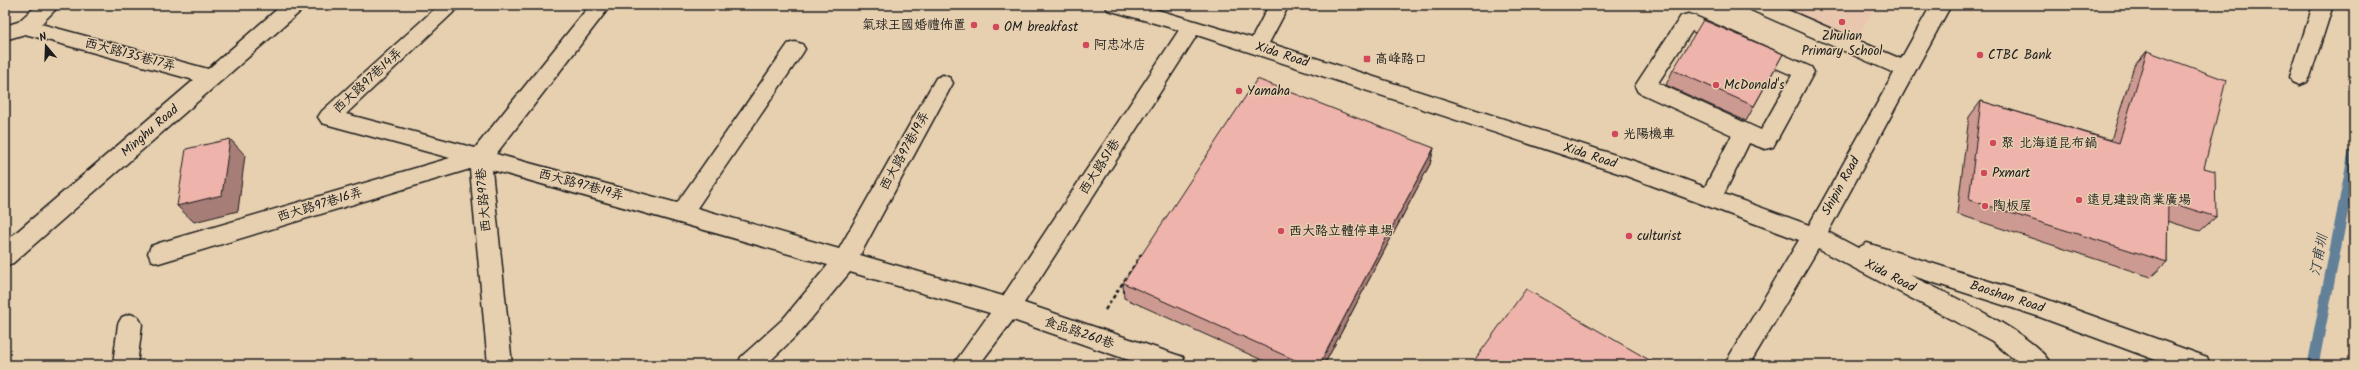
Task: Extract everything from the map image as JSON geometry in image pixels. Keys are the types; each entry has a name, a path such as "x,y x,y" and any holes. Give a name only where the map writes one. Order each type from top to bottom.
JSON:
{"street":[{"path":"5,33 25,27 50,5"},
{"name":"Minghu Road","path":"5,256 295,5"},
{"name":"西大路97巷14弄","path":"451,5 329,117 480,158"},
{"name":"西大路97巷","path":"500,365 480,158 601,5"},
{"path":"1257,47 1279,5"},
{"path":"1758,5 1905,69"},
{"name":"Shipin Road","path":"1736,365 1814,236 1941,5"},
{"path":"2300,77 2323,5"},
{"name":"Xida Road","path":"1123,6 1192,26 1622,166 1814,236 2000,334 2040,365"},
{"path":"1688,21 1804,72 1765,141 1744,132 1645,86 1688,21"},
{"name":"西大路51巷","path":"965,365 1008,308 1192,26"},
{"name":"西大路135巷17弄","path":"25,27 212,77"},
{"path":"682,213 795,49"},
{"name":"西大路97巷19弄","path":"750,365 791,326 844,262 943,82"},
{"path":"1710,199 1744,132"},
{"name":"西大路97巷19弄","path":"480,158 682,213 844,262 1008,308"},
{"name":"西大路97巷16弄","path":"159,253 480,158"},
{"name":"Baoshan Road","path":"1814,236 2040,307 2198,365"},
{"name":"食品路260巷","path":"1008,308 1174,365"},
{"path":"125,365 130,324"}],"path":[{"path":"1088,335 1144,250"}],"shaded area":[{"name":"Zhulian Primary School","path":"1781,5 1876,5 1856,39"}],"building":[{"path":"1703,20 1783,54 1754,106 1673,70"},
{"path":"2147,51 2226,80 2204,168 2215,171 2216,217 2168,202 2167,262 1969,200 1981,101 2119,143"},
{"name":"西大路立體停車場","path":"1257,79 1434,148 1319,365 1306,365 1123,283"},
{"path":"230,139 222,195 177,206 186,149"},
{"path":"1526,289 1658,365 1471,365"}],"waterway":[{"name":"汀甫圳","path":"2313,365 2354,152"}],"place":[{"name":"Zhulian Primary School","path":"1842,22"},
{"name":"氣球王國婚禮佈置","path":"974,25"},
{"name":"OM breakfast","path":"996,27"},
{"name":"阿忠冰店","path":"1086,45"},
{"name":"CTBC Bank","path":"1980,55"},
{"name":"高峰路口","path":"1367,59"},
{"name":"McDonald's","path":"1716,85"},
{"name":"Yamaha","path":"1239,91"},
{"name":"光陽機車","path":"1615,134"},
{"name":"聚 北海道昆布鍋","path":"1993,143"},
{"name":"Pxmart","path":"1984,173"},
{"name":"遠見建設商業廣場","path":"2079,200"},
{"name":"陶板屋","path":"1985,206"},
{"name":"西大路立體停車場","path":"1281,231"},
{"name":"culturist","path":"1629,236"}]}
